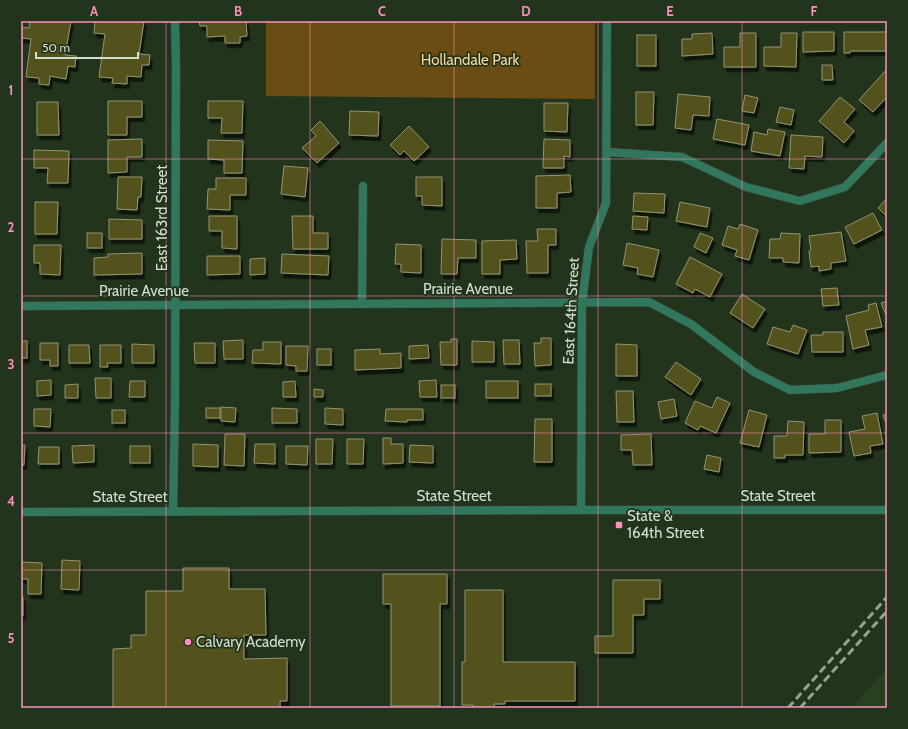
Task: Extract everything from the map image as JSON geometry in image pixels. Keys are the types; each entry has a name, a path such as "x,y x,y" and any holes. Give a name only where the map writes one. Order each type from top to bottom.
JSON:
{"street":[{"name":"East 163rd Street","path":"174,511 175,21"},
{"name":"East 164th Street","path":"581,510 582,302 588,247 606,203 607,21"},
{"path":"606,152 682,157 746,188 800,201 845,187 887,143"},
{"path":"362,304 363,186"},
{"name":"Prairie Avenue","path":"21,306 649,302 691,324 754,372 790,390 837,388 887,375"},
{"name":"State Street","path":"21,512 887,510"}],"shaded area":[{"path":"887,668 887,708 851,708"}],"green space":[{"name":"Hollandale Park","path":"266,21 595,21 595,99 266,96"}],"building":[{"path":"30,21 71,21 65,55 76,56 75,67 68,66 66,79 50,76 49,85 39,84 39,78 26,77 31,39 21,38 21,35 22,27 29,28"},
{"path":"144,21 139,54 150,55 149,65 142,65 141,77 127,76 127,84 112,83 113,78 99,77 105,34 94,33 95,22"},
{"path":"199,21 246,21 247,36 240,37 240,43 225,43 225,36 207,37 207,26 200,26"},
{"path":"803,32 834,32 834,51 803,52"},
{"path":"844,32 887,32 887,51 850,51 850,53 844,53"},
{"path":"712,33 713,54 682,56 682,39 692,39 692,34"},
{"path":"740,33 756,33 756,67 724,67 724,47 740,47"},
{"path":"781,33 797,33 796,67 764,66 764,47 781,47"},
{"path":"637,35 656,35 656,66 637,66"},
{"path":"822,65 832,65 833,80 822,80"},
{"path":"887,69 887,97 873,112 859,100"},
{"path":"636,92 654,92 653,125 636,125"},
{"path":"678,94 710,97 709,116 693,115 691,130 675,128"},
{"path":"745,95 758,98 754,113 742,111"},
{"path":"840,97 855,109 844,122 854,131 844,143 819,121"},
{"path":"108,101 142,101 142,117 127,117 127,135 108,135"},
{"path":"208,101 243,101 242,133 221,133 222,118 208,118"},
{"path":"37,102 58,102 59,135 37,135"},
{"path":"544,103 568,103 567,132 544,131"},
{"path":"780,107 794,110 791,125 776,122"},
{"path":"350,111 379,112 378,136 349,135"},
{"path":"717,119 749,125 745,145 713,139"},
{"path":"320,121 339,143 317,163 302,148 316,136 311,130"},
{"path":"409,126 429,147 414,161 404,151 400,155 390,145"},
{"path":"768,129 785,132 780,156 751,151 754,132 767,135"},
{"path":"791,135 823,137 822,157 805,156 804,169 789,168"},
{"path":"142,139 142,157 127,157 127,172 108,173 108,140"},
{"path":"544,139 570,140 570,157 564,156 564,168 543,168"},
{"path":"208,140 243,141 242,173 224,173 224,160 208,159"},
{"path":"34,150 69,151 68,183 47,183 48,168 34,168"},
{"path":"284,166 308,168 305,197 281,194"},
{"path":"570,175 571,192 557,193 557,208 536,208 536,176"},
{"path":"118,177 142,177 141,197 138,197 137,210 117,209"},
{"path":"416,177 442,177 442,206 422,205 422,196 416,196"},
{"path":"216,178 246,178 246,195 230,195 230,210 207,209 208,189 216,189"},
{"path":"634,193 665,194 664,213 633,211"},
{"path":"887,198 887,217 878,208"},
{"path":"35,202 58,202 57,234 35,234"},
{"path":"680,202 710,208 707,227 676,221"},
{"path":"873,213 882,230 854,244 845,227"},
{"path":"209,216 237,216 237,249 222,248 222,231 209,231"},
{"path":"292,216 313,216 313,233 328,233 328,249 293,249"},
{"path":"633,216 648,217 647,230 632,229"},
{"path":"109,219 142,220 142,239 109,239"},
{"path":"740,224 758,230 749,260 735,256 737,250 722,245 728,226 738,229"},
{"path":"537,229 556,229 556,245 548,245 548,273 527,273 526,241 538,241"},
{"path":"841,232 846,261 831,263 831,269 819,271 819,266 811,267 809,236"},
{"path":"87,233 102,233 102,248 87,248"},
{"path":"700,233 713,238 706,253 694,247"},
{"path":"781,233 800,234 799,263 783,262 783,258 769,258 770,239 780,239"},
{"path":"442,239 476,240 476,258 458,258 457,274 441,274"},
{"path":"516,240 517,259 500,260 500,274 482,274 482,241"},
{"path":"627,243 659,250 653,277 637,274 638,268 623,265"},
{"path":"396,244 421,245 421,273 401,272 401,264 395,264"},
{"path":"34,245 61,245 60,275 40,274 40,263 34,263"},
{"path":"142,253 142,274 94,275 94,258 108,257 108,254"},
{"path":"282,254 329,256 328,275 281,273"},
{"path":"207,256 240,256 240,274 207,275"},
{"path":"690,257 722,274 710,297 695,289 693,293 676,284"},
{"path":"265,258 265,274 250,275 250,259"},
{"path":"837,288 839,305 823,306 821,289"},
{"path":"742,294 765,309 753,328 730,313"},
{"path":"887,301 887,317 881,303"},
{"path":"876,303 882,327 865,330 869,345 853,349 846,316 869,310 868,305"},
{"path":"793,325 807,330 798,354 767,344 773,327 790,332"},
{"path":"823,332 843,332 843,352 812,352 811,335 823,335"},
{"path":"541,338 551,338 551,365 535,366 534,343 541,343"},
{"path":"451,339 457,339 457,365 441,365 440,342 451,342"},
{"path":"243,340 243,359 224,359 223,341"},
{"path":"503,340 519,340 520,364 504,364"},
{"path":"21,341 27,341 27,358 21,358"},
{"path":"472,341 494,342 494,362 472,362"},
{"path":"263,342 281,342 281,364 252,363 253,350 263,350"},
{"path":"40,343 58,343 58,366 50,366 50,360 40,360"},
{"path":"194,343 215,343 215,363 195,363"},
{"path":"132,344 154,345 154,363 132,363"},
{"path":"616,344 637,345 637,376 616,376"},
{"path":"69,345 89,345 90,363 69,363"},
{"path":"100,345 121,345 121,363 107,363 108,367 100,367"},
{"path":"428,345 429,358 409,359 409,346"},
{"path":"286,346 308,346 307,371 296,371 296,366 286,365"},
{"path":"317,349 331,349 331,365 317,365"},
{"path":"380,349 380,354 401,353 401,368 355,370 355,350"},
{"path":"676,362 701,379 691,395 665,377"},
{"path":"95,378 111,378 111,398 96,398"},
{"path":"51,380 51,395 37,396 37,381"},
{"path":"436,380 437,397 420,397 419,381"},
{"path":"130,381 145,381 145,397 129,397"},
{"path":"295,381 296,397 283,397 283,382"},
{"path":"486,381 518,381 518,398 486,398"},
{"path":"78,384 78,398 65,398 65,385"},
{"path":"535,384 551,384 551,396 535,396"},
{"path":"441,385 455,385 455,398 441,398"},
{"path":"314,389 323,390 323,397 314,397"},
{"path":"616,391 633,391 634,422 617,422"},
{"path":"717,397 730,403 716,433 700,426 698,430 685,423 695,401 712,408"},
{"path":"674,399 677,416 661,419 658,402"},
{"path":"221,407 236,408 235,422 221,421"},
{"path":"206,408 220,408 220,418 206,418"},
{"path":"272,408 297,409 297,423 272,423"},
{"path":"325,408 343,409 343,425 325,424"},
{"path":"34,409 51,409 50,427 34,426"},
{"path":"386,409 423,409 423,420 407,420 407,422 385,421"},
{"path":"112,410 125,410 125,423 112,423"},
{"path":"749,410 767,415 759,447 740,443"},
{"path":"877,413 883,444 870,446 871,453 854,456 849,432 865,429 862,416"},
{"path":"887,414 887,425 883,415"},
{"path":"535,419 552,419 552,462 534,462"},
{"path":"825,420 841,420 841,452 809,453 809,434 825,434"},
{"path":"788,421 804,422 803,455 785,455 785,458 774,458 774,436 787,436"},
{"path":"225,434 245,434 244,466 224,465"},
{"path":"651,434 652,465 633,465 632,450 621,450 621,435"},
{"path":"383,438 391,438 391,444 403,444 403,463 383,464"},
{"path":"316,439 333,439 332,464 316,464"},
{"path":"347,439 364,439 363,464 347,464"},
{"path":"193,444 218,445 218,467 193,466"},
{"path":"255,444 275,444 275,464 254,463"},
{"path":"21,445 25,445 24,465 21,465"},
{"path":"94,445 94,462 73,463 72,446"},
{"path":"410,445 433,446 433,463 409,462"},
{"path":"130,446 150,446 150,463 130,463"},
{"path":"286,446 308,446 307,465 286,464"},
{"path":"39,447 59,447 59,464 38,464"},
{"path":"707,455 721,458 719,472 704,469"},
{"path":"62,560 80,561 79,590 61,589"},
{"path":"21,562 42,563 41,594 28,594 28,579 21,579"},
{"name":"Calvary Academy","path":"183,568 229,568 229,589 265,589 266,635 244,635 244,659 287,658 287,701 280,701 280,708 113,708 113,649 131,648 131,635 146,635 146,591 183,591"},
{"path":"383,574 447,574 447,604 440,604 440,706 391,706 391,604 383,604"},
{"path":"613,580 660,580 660,599 644,599 644,615 633,615 633,653 595,653 595,636 613,636"},
{"path":"465,590 503,590 503,662 575,662 575,701 505,701 505,704 494,704 494,708 473,708 473,705 462,705 462,662 465,662"},
{"path":"21,596 23,597 23,616 21,616"}],"railway":[{"path":"788,708 887,597"},
{"path":"800,708 887,611"}],"place":[{"name":"State & 164th Street","path":"619,525"},
{"name":"Calvary Academy","path":"188,642"}]}
